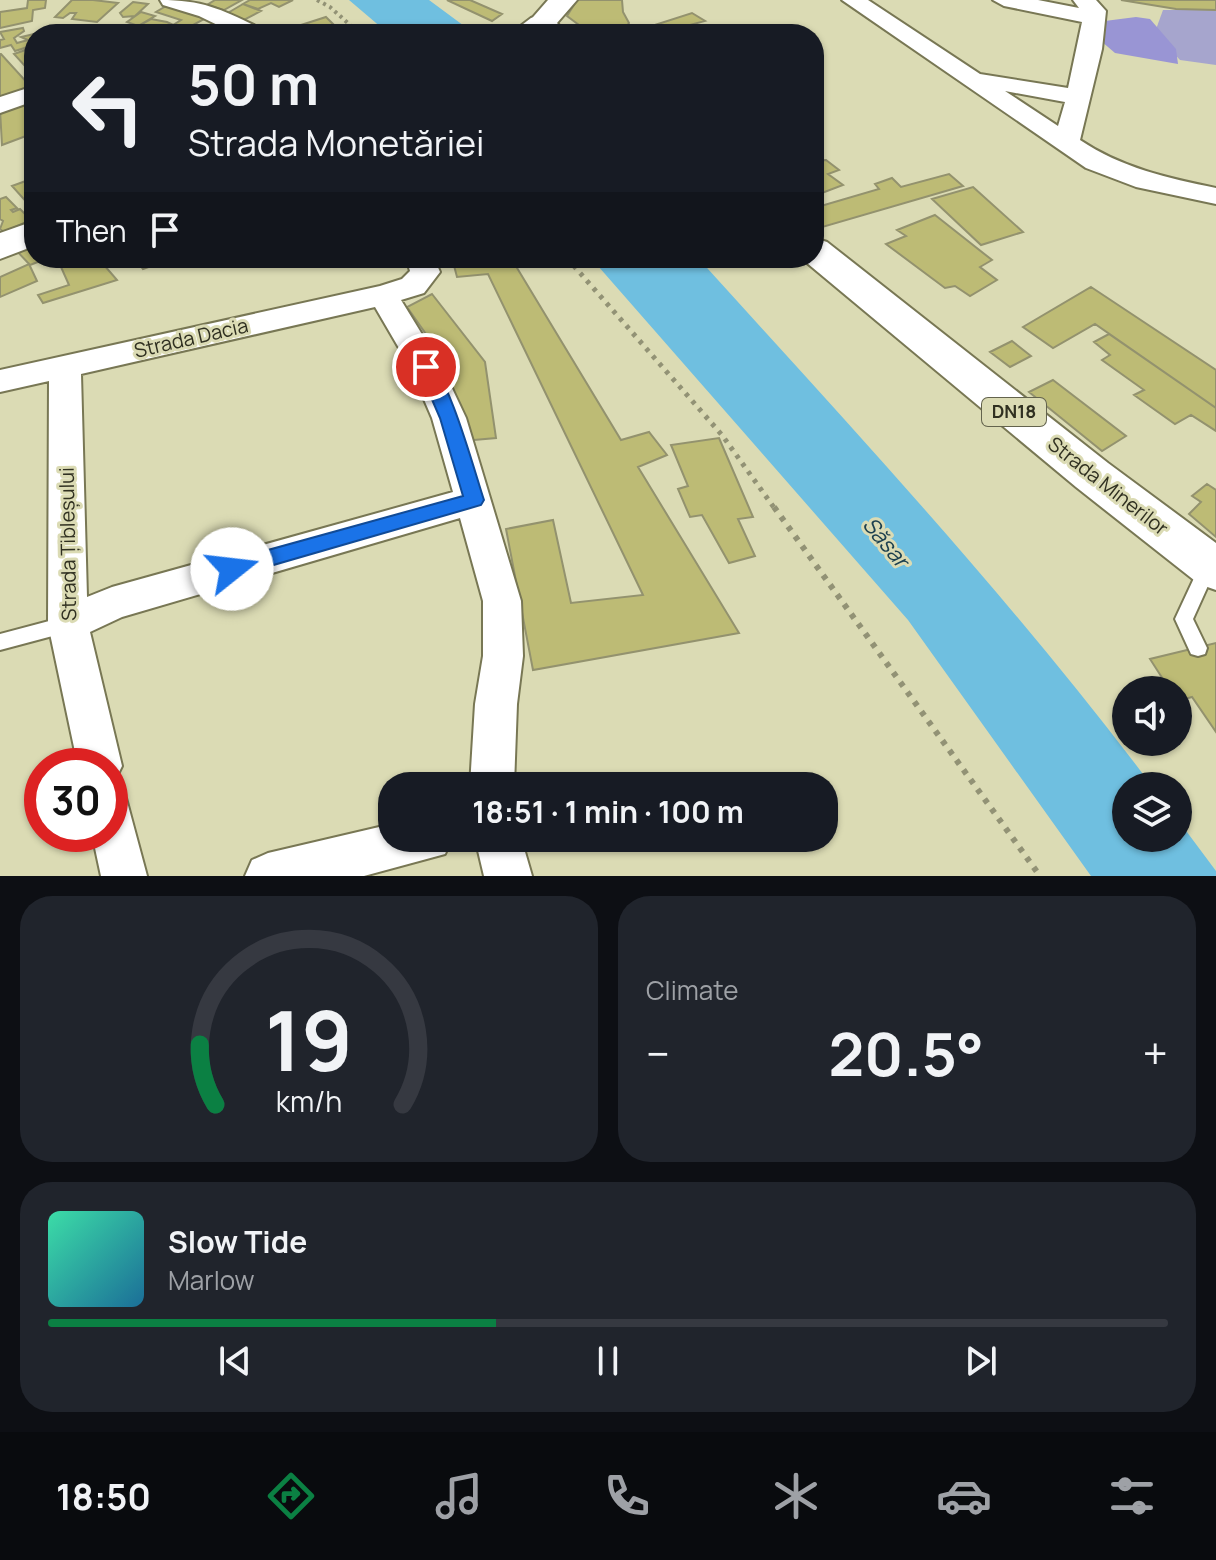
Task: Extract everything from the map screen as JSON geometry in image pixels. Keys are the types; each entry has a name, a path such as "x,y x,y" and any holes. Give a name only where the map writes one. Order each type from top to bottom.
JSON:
{"main road":[{"path":"0,247 24,236"},
{"name":"Strada Minerilor","path":"824,258 1092,475 1212,567"}],"street":[{"path":"171,0 189,4 234,24"},
{"path":"853,0 974,78 1095,162 1145,181 1216,196"},
{"path":"1004,0 1088,9 1079,97 1067,141"},
{"path":"215,24 226,20"},
{"path":"974,78 1079,97"},
{"path":"0,106 24,97"},
{"name":"Strada Dacia","path":"0,381 383,295 413,286 425,272 424,268"},
{"path":"383,295 426,367 449,418 502,601 503,656 493,772"},
{"name":"Strada Țibleșului","path":"65,367 68,624 96,748"},
{"path":"68,624 112,603 474,500"},
{"path":"268,876 378,850"},
{"path":"119,852 124,876"},
{"path":"502,852 509,876"}],"lane":[{"path":"1198,648 1184,619 1212,567"},
{"path":"0,642 68,624"}],"path":[{"path":"317,0 349,24"},
{"path":"326,0 330,7"},
{"path":"576,268 722,435 1040,876"}],"shaded area":[{"path":"1163,10 1216,10 1216,65 1180,60 1155,32"},
{"path":"1136,17 1150,19 1176,49 1178,64 1115,53 1094,35 1097,22"}],"water":[{"path":"349,0 429,0 461,24 377,24"},
{"name":"Săsar","path":"600,268 707,268 989,583 1045,650 1112,734 1112,756 1129,756 1141,772 1112,772 1112,852 1192,852 1192,839 1216,871 1216,876 1091,876 908,620"}],"building":[{"path":"28,0 46,0 45,8 33,10 32,21 0,28 0,12 27,8"},
{"path":"72,0 118,3 97,22 72,19 76,13 63,18 55,17"},
{"path":"215,0 242,0 224,10 207,5"},
{"path":"250,0 293,0 279,7 271,3 258,9 243,4"},
{"path":"447,0 470,0 502,14 492,21"},
{"path":"577,0 622,0 623,12 629,23 578,24 567,16"},
{"path":"1121,0 1216,0 1216,10 1176,9"},
{"path":"133,2 148,4 135,16 123,17 120,13"},
{"path":"243,4 261,11 242,21 226,14"},
{"path":"166,6 206,18 195,24 175,24 181,20 156,12"},
{"path":"141,12 155,16 141,24 127,22"},
{"path":"692,13 705,21 694,24 658,24"},
{"path":"326,17 333,24 304,24"},
{"path":"151,19 171,24 142,24"},
{"path":"23,28 24,31 14,38 17,43 24,41 24,48 15,51 11,45 0,48 0,40 4,39 0,32"},
{"path":"24,50 24,65 14,54"},
{"path":"1,54 24,79 24,91 0,99"},
{"path":"24,101 24,137 2,145 0,110"},
{"path":"824,160 839,170 828,174 843,185 824,192"},
{"path":"949,174 963,186 824,227 824,205 879,189 875,184 892,178 901,187"},
{"path":"24,182 24,199 12,186"},
{"path":"973,187 1023,232 981,245 932,199"},
{"path":"6,197 17,208 11,210 13,212 20,209 24,213 24,223 4,232 0,229 3,221 0,219 0,199"},
{"path":"935,215 992,260 980,267 997,280 970,296 955,286 945,288 886,244 906,236 897,230"},
{"path":"24,244 24,259 14,248"},
{"path":"24,266 31,268 37,281 0,297 0,277"},
{"path":"61,268 107,268 117,280 43,303 38,295 69,285"},
{"path":"455,268 517,268 621,440 649,432 667,455 638,467 739,633 533,670 506,529 553,520 571,603 643,595 488,274 457,277"},
{"path":"1091,287 1216,370 1216,408 1095,324 1053,348 1023,327"},
{"path":"432,294 485,362 496,438 463,441 449,367 407,307"},
{"path":"1109,334 1216,408 1216,431 1191,415 1175,424 1134,395 1144,390 1102,360 1110,355 1094,342"},
{"path":"1012,341 1031,356 1010,367 990,352"},
{"path":"1053,380 1126,436 1102,451 1029,392"},
{"path":"719,438 753,517 738,519 755,556 729,563 702,515 690,517 678,489 688,486 671,445"},
{"path":"1207,484 1216,490 1216,537 1189,514 1201,502 1192,496"},
{"path":"1216,643 1216,732 1192,697 1192,676 1161,676 1150,659"}],"route":[{"path":"232,569 474,500 449,418 426,367"}]}
